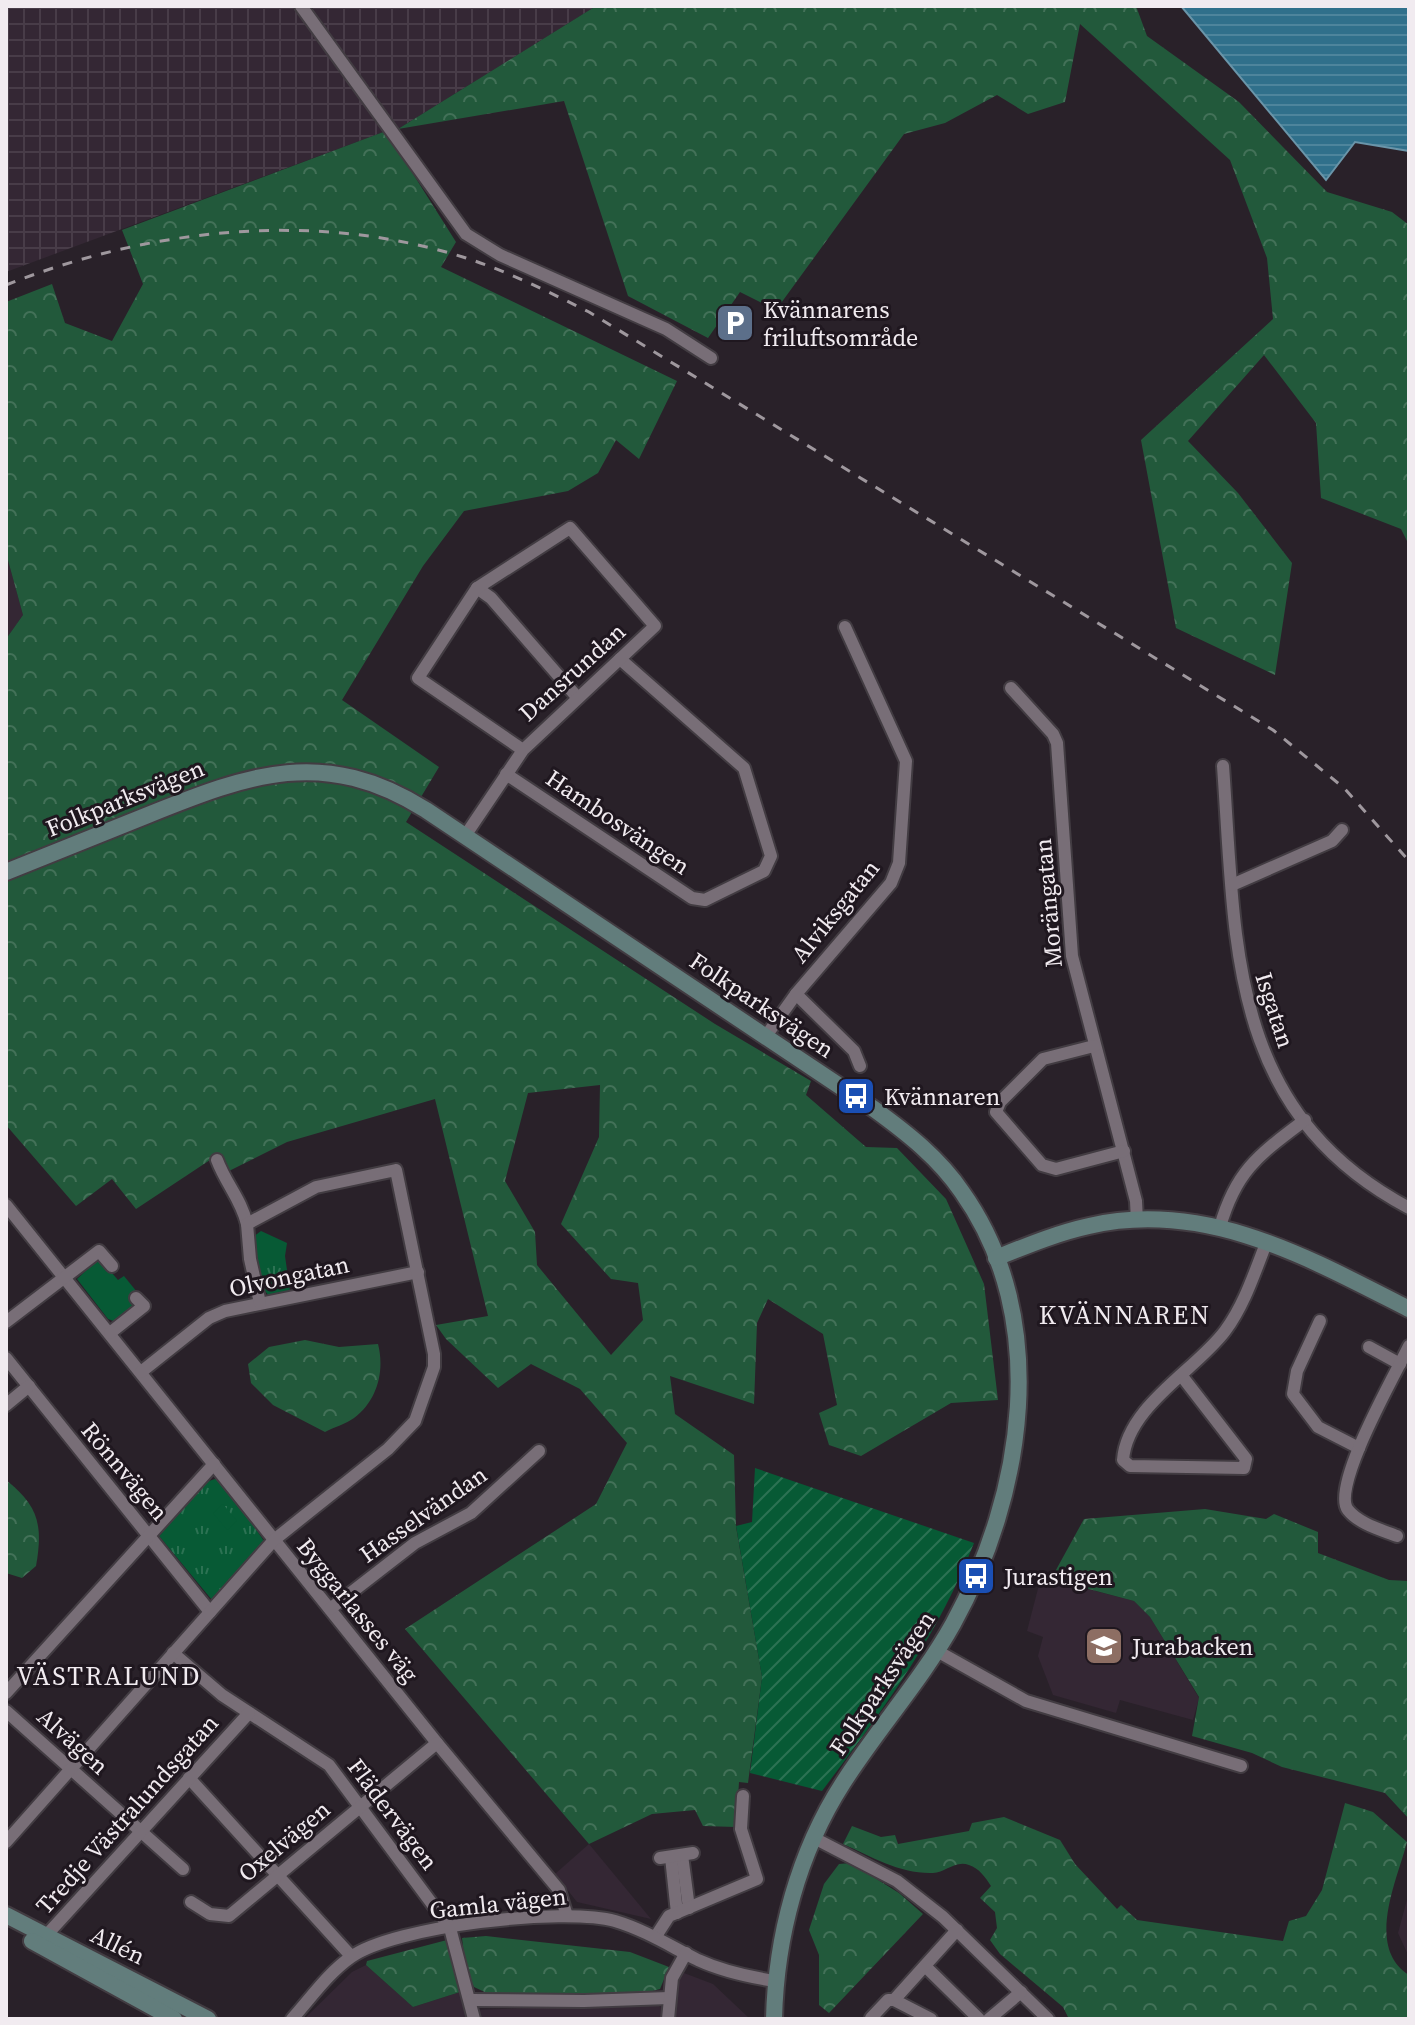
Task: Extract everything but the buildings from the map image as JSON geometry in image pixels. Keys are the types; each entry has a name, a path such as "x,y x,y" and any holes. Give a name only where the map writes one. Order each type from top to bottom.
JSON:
{"main road":[{"name":"Folkparksvägen","path":"6,872 207,791 271,773 321,773 381,786 410,800 766,1036 922,1146 967,1198 996,1258 1015,1323 1021,1383 1016,1428 988,1543 970,1588 937,1651 842,1783 814,1838 786,1921 775,1981 774,2019"},
{"path":"996,1258 1091,1225 1181,1221 1220,1227 1267,1241 1409,1309"},
{"name":"Allén","path":"6,1915 173,2019"},
{"name":"Allén","path":"6,1927 182,2003 208,2019"}],"street":[{"path":"301,6 466,234 491,251 666,329 711,358"},
{"name":"Dansrundan","path":"465,836 523,750 655,626 570,528 477,588 418,678 523,750"},
{"path":"477,588 491,598 577,697"},
{"name":"Alviksgatan","path":"766,1036 796,994 891,883 899,863 906,761 845,627"},
{"name":"Hambosvängen","path":"506,774 692,898 705,900 764,871 771,856 744,768 620,659"},
{"name":"Morängatan","path":"1011,688 1053,734 1057,743 1072,956 1124,1151 1136,1201 1137,1221"},
{"name":"Isgatan","path":"1223,766 1239,969 1255,1033 1283,1091 1305,1120 1347,1166 1409,1208"},
{"path":"1232,885 1332,841 1342,830"},
{"name":"Alviksgatan","path":"796,994 854,1051 860,1066"},
{"path":"1094,1046 1043,1059 1000,1102 996,1112 1042,1165 1056,1169 1124,1151"},
{"path":"1220,1227 1231,1192 1249,1164 1305,1120"},
{"path":"217,1160 226,1182 236,1190 247,1224 250,1259 260,1303"},
{"path":"6,1842 274,1540 388,1449 415,1421 434,1367 434,1354 396,1170 316,1187 247,1224"},
{"name":"Byggarlasses väg","path":"6,1205 437,1743 559,1890 567,1916"},
{"path":"1181,1375 1246,1459 1244,1468 1189,1465 1141,1467 1130,1466 1123,1460 1138,1424 1165,1388 1213,1346 1235,1316 1267,1241"},
{"path":"6,1322 99,1251 112,1266"},
{"name":"Olvongatan","path":"141,1372 209,1318 260,1303 418,1272"},
{"path":"110,1333 144,1306 136,1298"},
{"path":"1320,1321 1297,1371 1293,1394 1318,1427 1359,1448"},
{"path":"1397,1536 1370,1525 1346,1508 1348,1475 1409,1346"},
{"path":"1369,1347 1400,1364"},
{"name":"Rönnvägen","path":"6,1358 210,1612"},
{"path":"6,1405 29,1386"},
{"name":"Hasselvändan","path":"330,1609 415,1543 471,1513 539,1451"},
{"path":"6,1693 214,1464"},
{"path":"937,1651 1026,1701 1241,1766"},
{"name":"Flädervägen","path":"173,1653 249,1713 329,1765 450,1928 474,2019"},
{"name":"Alvägen","path":"6,1711 183,1869"},
{"name":"Tredje Västralundsgatan","path":"42,1940 249,1713"},
{"name":"Oxelvägen","path":"191,1902 210,1914 229,1916 437,1743"},
{"path":"189,1778 351,1956"},
{"path":"656,1936 669,1916 757,1879 741,1829 743,1796"},
{"path":"814,1838 897,1881 957,1930 1048,2019"},
{"path":"677,1856 683,1910"},
{"name":"Gamla vägen","path":"292,2019 351,1956 387,1942 450,1928 567,1916 613,1921 656,1936 686,1953 734,1973 775,1981"},
{"path":"894,2000 957,1930"},
{"path":"668,2019 672,1978 686,1953"},
{"path":"925,1966 979,2019"},
{"path":"989,2019 1021,1992"},
{"path":"471,2000 669,1998"},
{"path":"871,2018 888,2000 894,2000 931,2019"},
{"path":"173,2019 182,2003"}],"shaded area":[{"path":"6,6 297,6 386,131 6,272"},
{"path":"311,6 596,6 398,129"},
{"path":"6,553 23,615 6,639"},
{"name":"Jurabacken","path":"1041,1577 1134,1601 1150,1617 1199,1698 1193,1720 1120,1700 1116,1713 1053,1695 1038,1656 1043,1637 1027,1631"},
{"path":"589,1844 651,1919 577,1902 555,1874"},
{"path":"1409,1896 1409,1957 1398,1933"},
{"path":"366,1965 413,2007 460,1992 467,2010 656,2004 662,2008 662,2019 304,2019 352,1972"},
{"path":"684,1973 713,1984 750,2019 674,2019 677,1985"}],"green space":[{"path":"596,6 1136,6 1147,36 1239,102 1327,192 1392,212 1409,225 1409,545 1401,529 1321,498 1316,423 1264,355 1188,441 1238,493 1292,563 1275,675 1176,628 1141,440 1273,319 1267,258 1230,160 1080,24 1065,102 1028,114 997,95 945,123 904,134 776,310 740,292 708,338 628,296 564,101 398,129"},
{"path":"386,131 456,242 441,267 677,381 639,459 616,440 598,473 568,491 464,511 423,566 342,700 439,767 406,822 715,1024 811,1081 806,1095 866,1147 897,1148 946,1199 984,1284 998,1400 951,1403 861,1456 829,1445 819,1413 837,1405 823,1334 768,1299 757,1323 754,1404 670,1376 675,1414 734,1455 736,1527 762,1677 748,1783 739,1782 736,1827 703,1826 695,1810 652,1814 589,1844 405,1629 596,1504 627,1443 580,1389 531,1364 498,1388 446,1339 436,1325 488,1316 435,1099 287,1142 227,1172 210,1160 136,1209 112,1179 76,1206 6,1125 6,639 23,615 6,553 6,302 52,284 65,323 112,341 143,284 122,230","holes":["600,1085 599,1137 561,1224 611,1279 638,1283 643,1320 611,1355 537,1265 535,1232 505,1181 528,1093"]},
{"path":"261,1231 287,1243 285,1256 290,1291 270,1297 264,1290 253,1237"},
{"path":"99,1258 118,1280 124,1276 137,1292 136,1305 116,1322 108,1319 77,1279"},
{"path":"305,1340 339,1347 378,1344 380,1375 374,1394 351,1420 325,1432 273,1405 251,1383 248,1364 269,1347"},
{"path":"755,1468 974,1543 926,1642 822,1791 750,1773 762,1677 736,1526 752,1522"},
{"path":"215,1479 225,1484 264,1541 263,1546 212,1600 159,1536 206,1482"},
{"path":"6,1480 32,1508 38,1528 36,1566 22,1578 6,1573"},
{"path":"223,1504 237,1521 227,1530 213,1513"},
{"path":"1205,1509 1266,1519 1274,1514 1318,1532 1318,1553 1389,1580 1409,1581 1409,1819 1385,1793 1282,1767 1252,1753 1192,1736 1199,1697 1150,1617 1134,1601 1051,1579 1084,1519"},
{"path":"1345,1803 1373,1812 1407,1842 1392,1894 1386,1931 1396,1963 1409,1975 1409,2019 1069,2019 1063,2007 1000,1954 990,1940 997,1928 995,1912 980,1898 991,1886 976,1868 964,1864 933,1873 909,1871 843,1844 852,1826 881,1837 895,1835 898,1844 969,1831 972,1823 1004,1817 1060,1840 1075,1864 1117,1909 1121,1905 1137,1920 1283,1941 1289,1921 1306,1916 1322,1890"},
{"path":"851,1863 899,1893 923,1914 829,2013 819,2005 819,1955 809,1930 824,1884 839,1864"},
{"path":"486,1936 630,1952 669,1967 660,1989 645,1993 489,1994 474,1987 466,1971 462,1938"},
{"path":"447,1940 460,1992 413,2007 366,1965 367,1961"}],"water":[{"path":"1181,6 1409,6 1409,151 1355,142 1326,180"}],"railway":[{"path":"6,285 118,250 175,239 234,232 293,230 351,234 409,243 498,270 589,312 1273,730 1344,788 1409,861"}],"place":[{"name":"Kvännarens friluftsområde","path":"735,323"},
{"name":"Kvännaren","path":"856,1096"},
{"name":"Jurastigen","path":"976,1576"},
{"name":"Jurabacken","path":"1104,1646"}],"district":[{"name":"KVÄNNAREN","path":"1125,1315"},
{"name":"VÄSTRALUND","path":"109,1676"}]}
